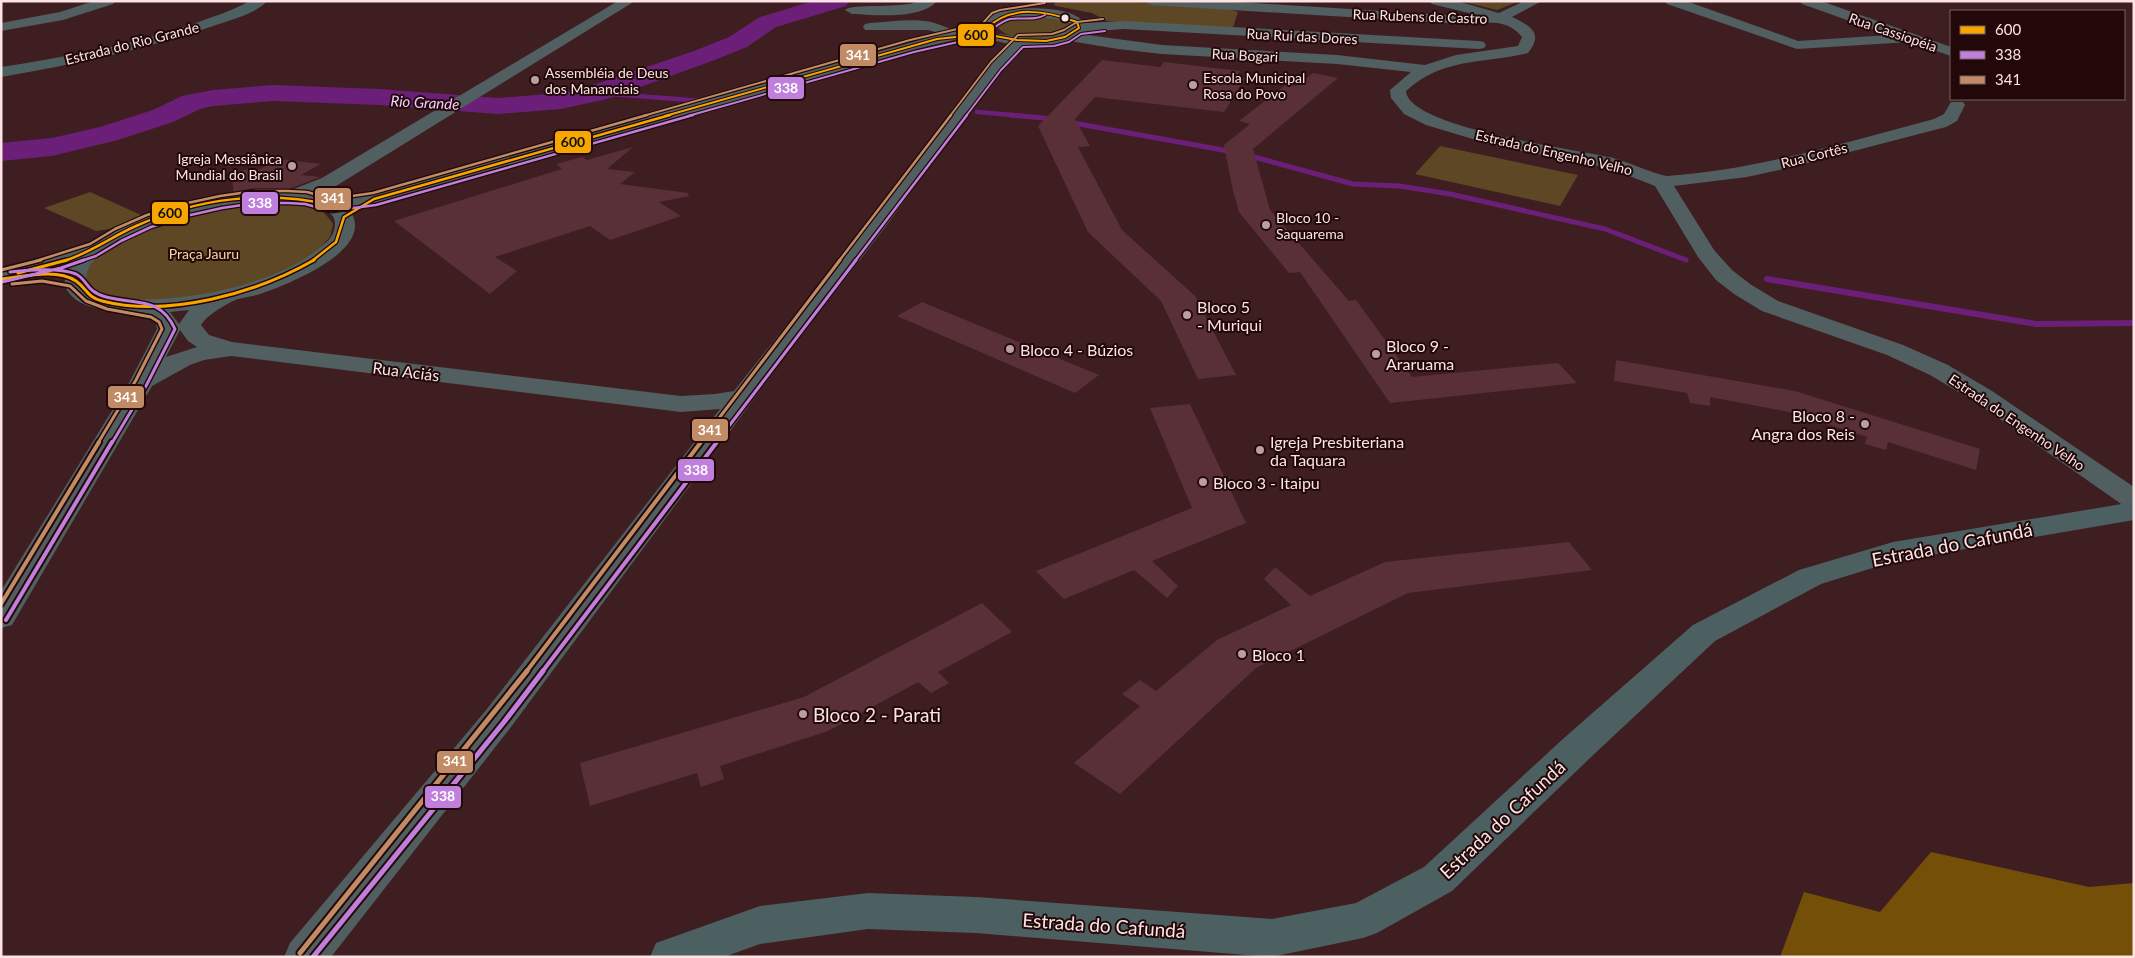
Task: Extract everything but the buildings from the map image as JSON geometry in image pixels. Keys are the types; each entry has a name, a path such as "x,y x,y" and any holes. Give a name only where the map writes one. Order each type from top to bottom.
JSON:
{"main road":[{"name":"Estrada do Rio Grande","path":"1,72 82,58 151,42 225,18 260,1"},
{"name":"Estrada do Cafundá","path":"671,957 760,925 868,911 976,915 1272,938 1363,920 1438,880 1577,748 1704,633 1810,577 1893,552 2134,511"}],"street":[{"path":"1,27 63,16 108,1"},
{"path":"288,197 329,182 628,1"},
{"path":"852,10 902,10 916,8 930,1"},
{"name":"Rua Rubens de Castro","path":"1151,1 1436,19 1501,17 1535,1"},
{"path":"1437,1 1501,17 1522,28 1529,36 1529,42 1525,46"},
{"path":"1672,1 1825,55"},
{"name":"Rua Cassiopéia","path":"1806,1 1950,52"},
{"path":"1,277 44,267 93,250 141,224 184,210 230,200 256,197 288,197 332,208 374,199 912,46 961,34 989,31 1020,41 1037,41 1073,32 1077,22 1042,7 996,18 989,23 989,31"},
{"path":"1236,32 1243,8"},
{"name":"Rua Rui das Dores","path":"1073,32 1119,25 1450,44 1525,46"},
{"path":"870,27 929,26 961,34"},
{"name":"Rua Bogari","path":"1073,32 1153,49 1380,63 1424,69"},
{"path":"1797,45 1909,38"},
{"path":"305,957 499,718 996,66 1020,41"},
{"path":"1450,44 1475,57"},
{"name":"Estrada do Engenho Velho","path":"1525,46 1523,50 1446,62 1424,69 1405,82 1398,90 1399,99 1406,107 1424,118 1454,130 1612,163 1662,182 1705,253 1724,274 1742,289 1770,306 1895,350 1940,370 1983,396 2134,500"},
{"name":"Rua Cortês","path":"1662,182 1747,171 1788,163 1931,126 1952,117 1957,105"},
{"path":"127,306 166,305 227,295 278,279 318,259 332,248 342,236 346,226 322,192 329,182"},
{"path":"1,617 141,382 169,330 168,322 163,316 153,312 94,300 83,295 76,288 74,280 78,266 93,250"},
{"path":"1,277 42,275 74,280"},
{"name":"Rua Aciás","path":"227,295 195,316 190,325 196,338 209,344 232,349 681,404 715,402 744,396"},
{"path":"141,382 163,368 194,354 232,349"},
{"name":"Rua Aciás","path":"681,404 704,417 717,431"}],"green space":[{"path":"1056,1 1123,1 1227,8 1238,12 1233,27 1223,29 1107,21 1092,13 1056,6 1054,5"},
{"path":"1460,1 1520,1 1497,10"},
{"path":"1027,16 1061,19 1071,25 1069,31 1042,39 1011,36 997,26 1008,19"},
{"path":"1440,146 1578,175 1560,206 1415,174"},
{"path":"90,192 141,215 116,228 96,231 44,208"},
{"name":"Praça Jauru","path":"289,202 314,207 324,213 333,224 330,237 317,251 295,266 264,280 191,299 122,301 99,295 86,285 84,273 93,259 110,244 135,231 231,204"}],"shaded area":[{"path":"1931,852 2089,887 2134,883 2134,957 1780,957 1804,892 1880,912"}],"waterway":[{"name":"Rio Grande","path":"1,152 52,147 108,134 163,116 192,102 213,98 273,93 379,97 498,106 561,101 597,93 703,56 738,42 768,22 838,1"},
{"path":"597,93 703,101"},
{"path":"977,112 1023,116"},
{"path":"1010,115 1054,119"},
{"path":"1068,122 1234,152"},
{"path":"1247,155 1353,184 1399,186 1450,194 1605,229 1686,260"},
{"path":"1767,279 2036,324 2134,323"}],"transit line":[{"name":"341","path":"1,270 57,256 90,244 115,229 147,215 183,204 255,191 307,192 331,199 373,193 910,40 983,23 992,13 1000,10 1045,3"},
{"name":"600","path":"1,279 37,275 65,277 76,281 92,298 126,306 148,307 176,304 237,292 296,271 319,257 336,242 344,217 374,199 937,39 984,34 1017,40 1046,41 1065,37 1079,28 1077,22 1043,12 1017,12 1006,15 995,20 987,28"},
{"name":"338","path":"2,282 61,268 96,256 121,241 151,227 186,216 256,203 305,204 331,211 376,205 914,52 980,37 988,34 1000,23 1009,20 1040,18 1045,15"},
{"name":"341","path":"300,953 494,714 991,62 1018,35 1052,34 1064,30 1077,22 1103,19"},
{"name":"338","path":"313,957 504,722 1001,70 1023,47 1054,46 1069,42 1081,34 1105,31"},
{"name":"600","path":"18,273 76,257 138,225 161,216 209,203 233,198 258,196 307,199 331,205"},
{"name":"338","path":"6,620 146,386 175,329 170,317 162,310 141,302 106,297 95,293 76,274 42,269 10,272"},
{"name":"341","path":"1,604 136,380 162,329 159,322 151,317 96,306 78,295 70,286 42,281 12,284"}],"place":[{"name":"Assembléia de Deus dos Mananciais","path":"535,80"},
{"name":"Escola Municipal Rosa do Povo","path":"1193,85"},
{"name":"Igreja Messiânica Mundial do Brasil","path":"292,166"},
{"name":"Bloco 10 - Saquarema","path":"1266,225"},
{"name":"Bloco 5 - Muriqui","path":"1187,315"},
{"name":"Bloco 4 - Búzios","path":"1010,349"},
{"name":"Bloco 9 - Araruama","path":"1376,354"},
{"name":"Bloco 8 - Angra dos Reis","path":"1865,424"},
{"name":"Igreja Presbiteriana da Taquara","path":"1260,450"},
{"name":"Bloco 3 - Itaipu","path":"1203,482"},
{"name":"Bloco 1","path":"1242,654"},
{"name":"Bloco 2 - Parati","path":"803,714"}]}
